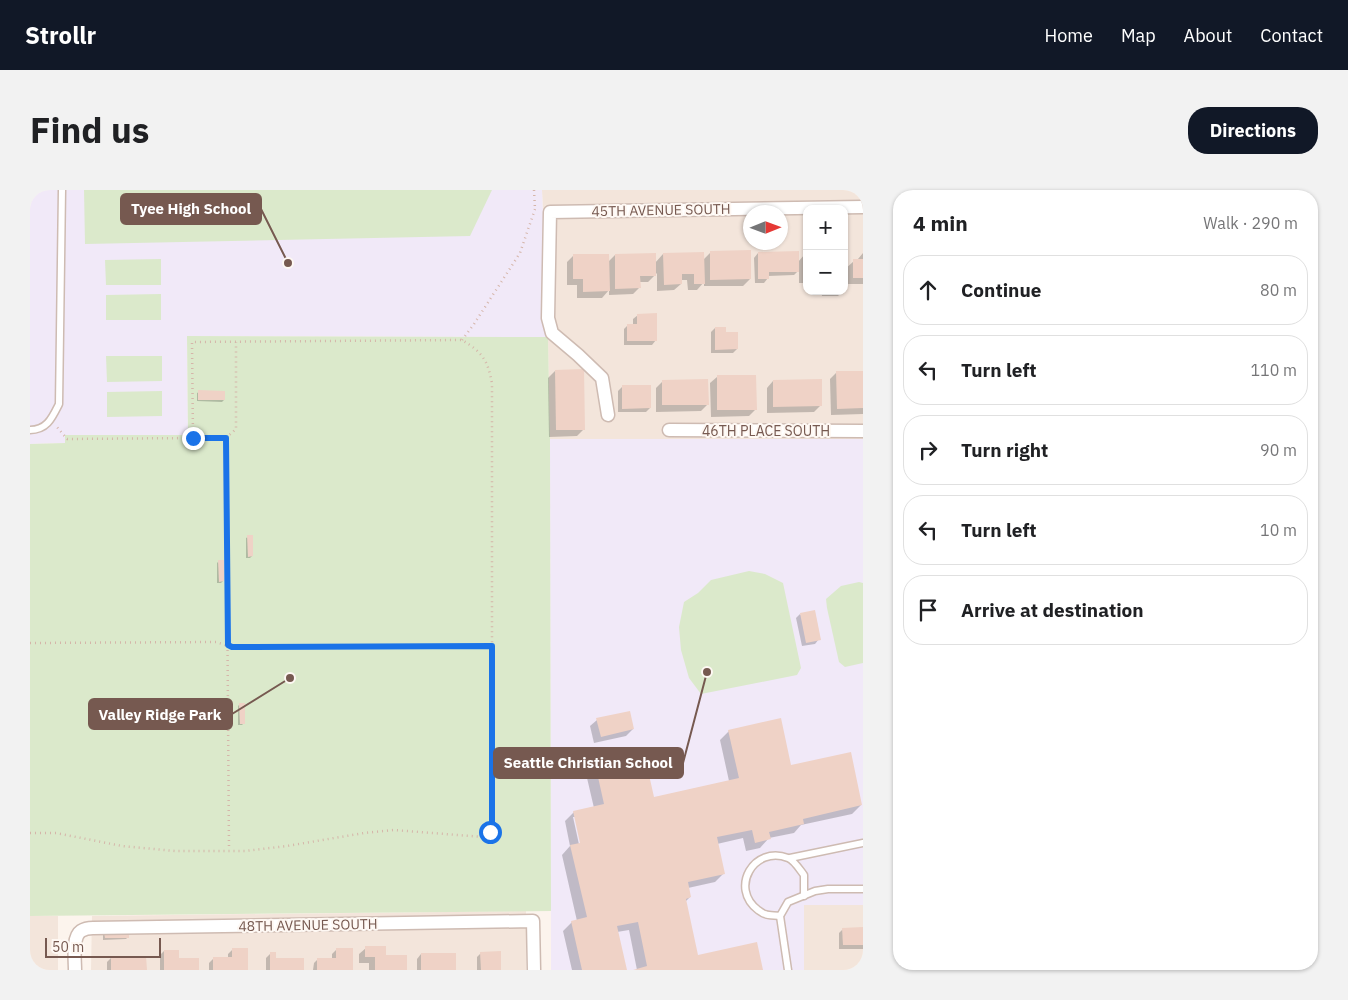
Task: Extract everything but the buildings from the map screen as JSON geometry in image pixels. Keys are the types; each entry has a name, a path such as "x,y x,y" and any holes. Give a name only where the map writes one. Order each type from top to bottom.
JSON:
{"street":[{"name":"45TH AVENUE SOUTH","path":"550,212 863,207"},
{"path":"550,212 548,318 552,333 602,378 608,415"},
{"name":"46TH PLACE SOUTH","path":"669,430 863,431"},
{"name":"48TH AVENUE SOUTH","path":"75,970 75,942 82,930 93,928 533,921 534,970"}],"lane":[{"path":"30,430 38,430 51,421 59,404 62,190"},
{"path":"780,916 764,914 751,904 745,889 748,873 758,860 774,855 790,858 863,843"},
{"path":"790,858 804,874 804,896"},
{"path":"788,970 780,916 788,902 815,891 863,889"}],"path":[{"path":"462,340 520,253 535,209 534,190"},
{"path":"535,209 550,212"},
{"path":"30,833 56,833 122,846 175,852 245,851 394,830 483,837 490,832 492,825 492,384 490,371 484,357 462,340 192,342 193,438"},
{"path":"51,421 67,439 226,438 236,429 236,342"},
{"path":"226,438 229,851"},
{"path":"30,643 216,642 232,647 492,646"}],"shaded area":[{"path":"30,190 542,190 548,337 187,336 188,435 66,435 65,443 30,444"},
{"path":"542,190 863,190 863,439 550,439"},
{"path":"550,439 863,439 863,905 804,905 804,970 551,970"},
{"path":"804,905 863,905 863,970 804,970"},
{"path":"526,911 526,970 91,970 92,916"},
{"path":"30,916 58,916 58,970 30,970"}],"green space":[{"path":"84,190 492,190 470,236 85,244"},
{"path":"161,259 161,285 106,285 105,260"},
{"path":"161,294 161,320 106,320 106,295"},
{"path":"187,336 548,337 551,911 30,916 30,444 65,443 65,435 188,435"},
{"path":"106,356 162,356 162,381 107,382"},
{"path":"162,391 162,416 107,417 107,392"},
{"path":"749,571 765,574 783,583 801,668 797,675 701,694 689,678 681,650 679,627 684,602 698,593 711,580"},
{"path":"859,582 863,583 863,663 845,667 839,662 826,599 841,586"}],"place":[{"name":"Tyee High School","path":"288,263"},
{"name":"Seattle Christian School","path":"707,672"},
{"name":"Valley Ridge Park","path":"290,678"}],"route":[{"path":"193,438 226,438 228,645 232,647 492,646 492,825 490,832"}]}
